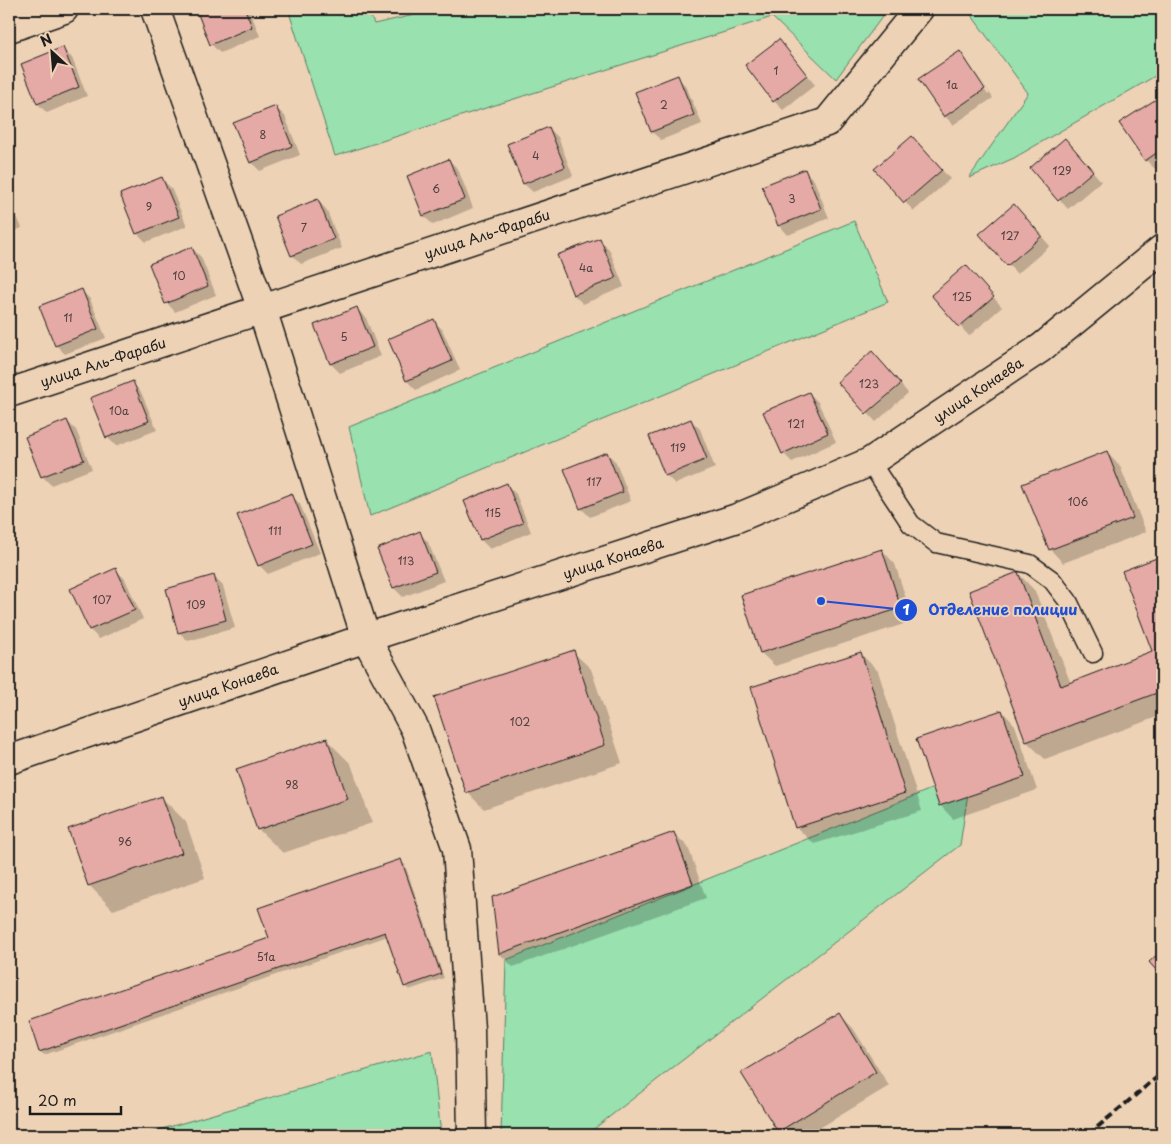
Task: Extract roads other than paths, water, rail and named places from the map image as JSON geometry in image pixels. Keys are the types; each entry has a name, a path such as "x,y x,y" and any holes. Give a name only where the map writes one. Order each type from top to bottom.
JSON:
{"street":[{"path":"9,28 64,9"},
{"path":"155,9 262,309 366,638 415,729 457,849 470,1029 472,1135"},
{"name":"улица Аль-Фараби","path":"9,393 827,122 919,9"},
{"name":"улица Конаева","path":"9,760 366,638 737,518 870,462 1041,348 1162,249"}],"lane":[{"path":"870,462 911,524 936,543 1030,564 1052,580 1068,601 1093,653"}],"railway":[{"path":"1088,1135 1162,1073"},
{"path":"1157,1135 1162,1131"}],"place":[{"name":"Отделение полиции","path":"821,601"}]}
